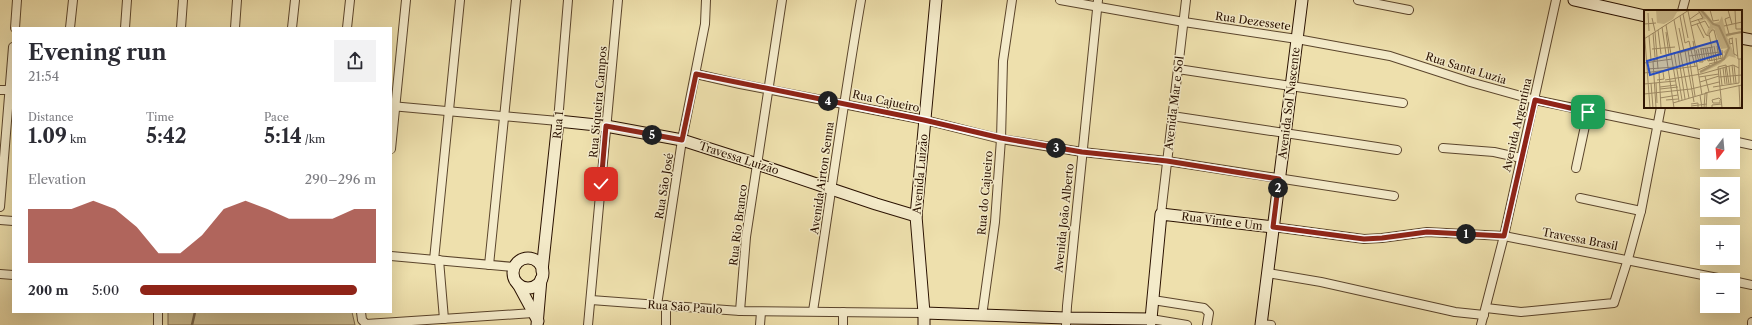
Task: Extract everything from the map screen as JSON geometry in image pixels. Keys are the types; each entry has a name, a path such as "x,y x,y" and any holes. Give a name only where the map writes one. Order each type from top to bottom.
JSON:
{"street":[{"path":"15,27 18,0"},
{"path":"70,27 73,0"},
{"path":"124,27 127,0"},
{"path":"181,27 183,0"},
{"path":"235,27 237,0"},
{"path":"292,27 295,0"},
{"path":"347,27 350,0"},
{"path":"392,128 393,106 406,0"},
{"path":"444,319 437,260 460,0"},
{"path":"489,265 516,0"},
{"name":"Rua 1","path":"536,320 545,250 558,121 568,0"},
{"name":"Rua Siqueira Campos","path":"588,325 618,0"},
{"name":"Rua São José","path":"657,305 682,140 705,24 706,0"},
{"name":"Rua Rio Branco","path":"740,311 746,237 782,0"},
{"name":"Avenida Airton Senna","path":"813,312 832,189 843,103 861,0"},
{"name":"Avenida Luizão","path":"924,325 916,216 936,0"},
{"name":"Rua do Cajueiro","path":"982,316 995,222 1001,138 1003,60 1012,0"},
{"name":"Rua Dezessete","path":"1060,0 1098,3 1184,22 1297,39 1406,61"},
{"name":"Avenida Mar e Sol","path":"1151,322 1161,214 1186,0"},
{"name":"Avenida Sol Nascente","path":"1264,325 1268,273 1284,132 1302,0"},
{"path":"1358,0 1409,10"},
{"name":"Avenida Argentina","path":"1481,325 1504,236 1556,0"},
{"path":"1574,0 1616,5 1644,16"},
{"path":"1682,10 1685,0"},
{"name":"Avenida João Alberto","path":"1066,322 1098,3"},
{"path":"1742,38 1752,40"},
{"name":"Rua Santa Luzia","path":"1406,61 1470,82 1535,100 1700,134"},
{"path":"1178,69 1403,103"},
{"path":"0,207 9,90 12,70"},
{"name":"Rua Cajueiro","path":"696,74 843,103 1001,138 1082,152 1167,161 1394,196"},
{"path":"0,90 9,90"},
{"path":"393,106 558,121"},
{"path":"1268,273 1328,283 1455,312 1527,312 1614,303 1641,211 1661,108"},
{"path":"1576,168 1588,112"},
{"path":"1172,116 1397,150"},
{"name":"Travessa Luizão","path":"558,121 606,126 682,140 916,216"},
{"path":"1740,142 1752,145"},
{"path":"1443,148 1494,152 1521,158"},
{"path":"1580,198 1641,211"},
{"name":"Rua Vinte e Um","path":"1161,214 1364,239 1427,232"},
{"path":"0,220 12,221"},
{"name":"Travessa Brasil","path":"1427,232 1504,236 1700,274"},
{"path":"361,313 362,320 366,324 444,319 536,320 513,276 514,267 516,263 523,258 540,258 545,250"},
{"path":"392,256 514,267"},
{"path":"518,284 531,287 539,283 542,275 539,263 532,258"},
{"path":"0,274 12,275"},
{"path":"1740,282 1752,285"},
{"name":"Rua São Paulo","path":"591,300 761,312 924,313 982,316 1031,321 1151,322 1187,325"},
{"path":"1153,300 1204,308 1209,313 1207,325"},
{"path":"666,306 666,325"},
{"path":"760,325 761,312"},
{"path":"842,325 844,312"},
{"path":"158,313 158,325"}],"shaded area":[{"path":"168,313 352,313 355,325 168,325"}],"waterway":[{"path":"192,325 195,313"}],"route":[{"path":"601,184 606,126 682,140 696,74 740,84 843,103 1001,138 1082,152 1167,161 1279,179 1273,227 1364,239 1375,239 1427,232 1504,236 1535,100 1588,112"}]}
